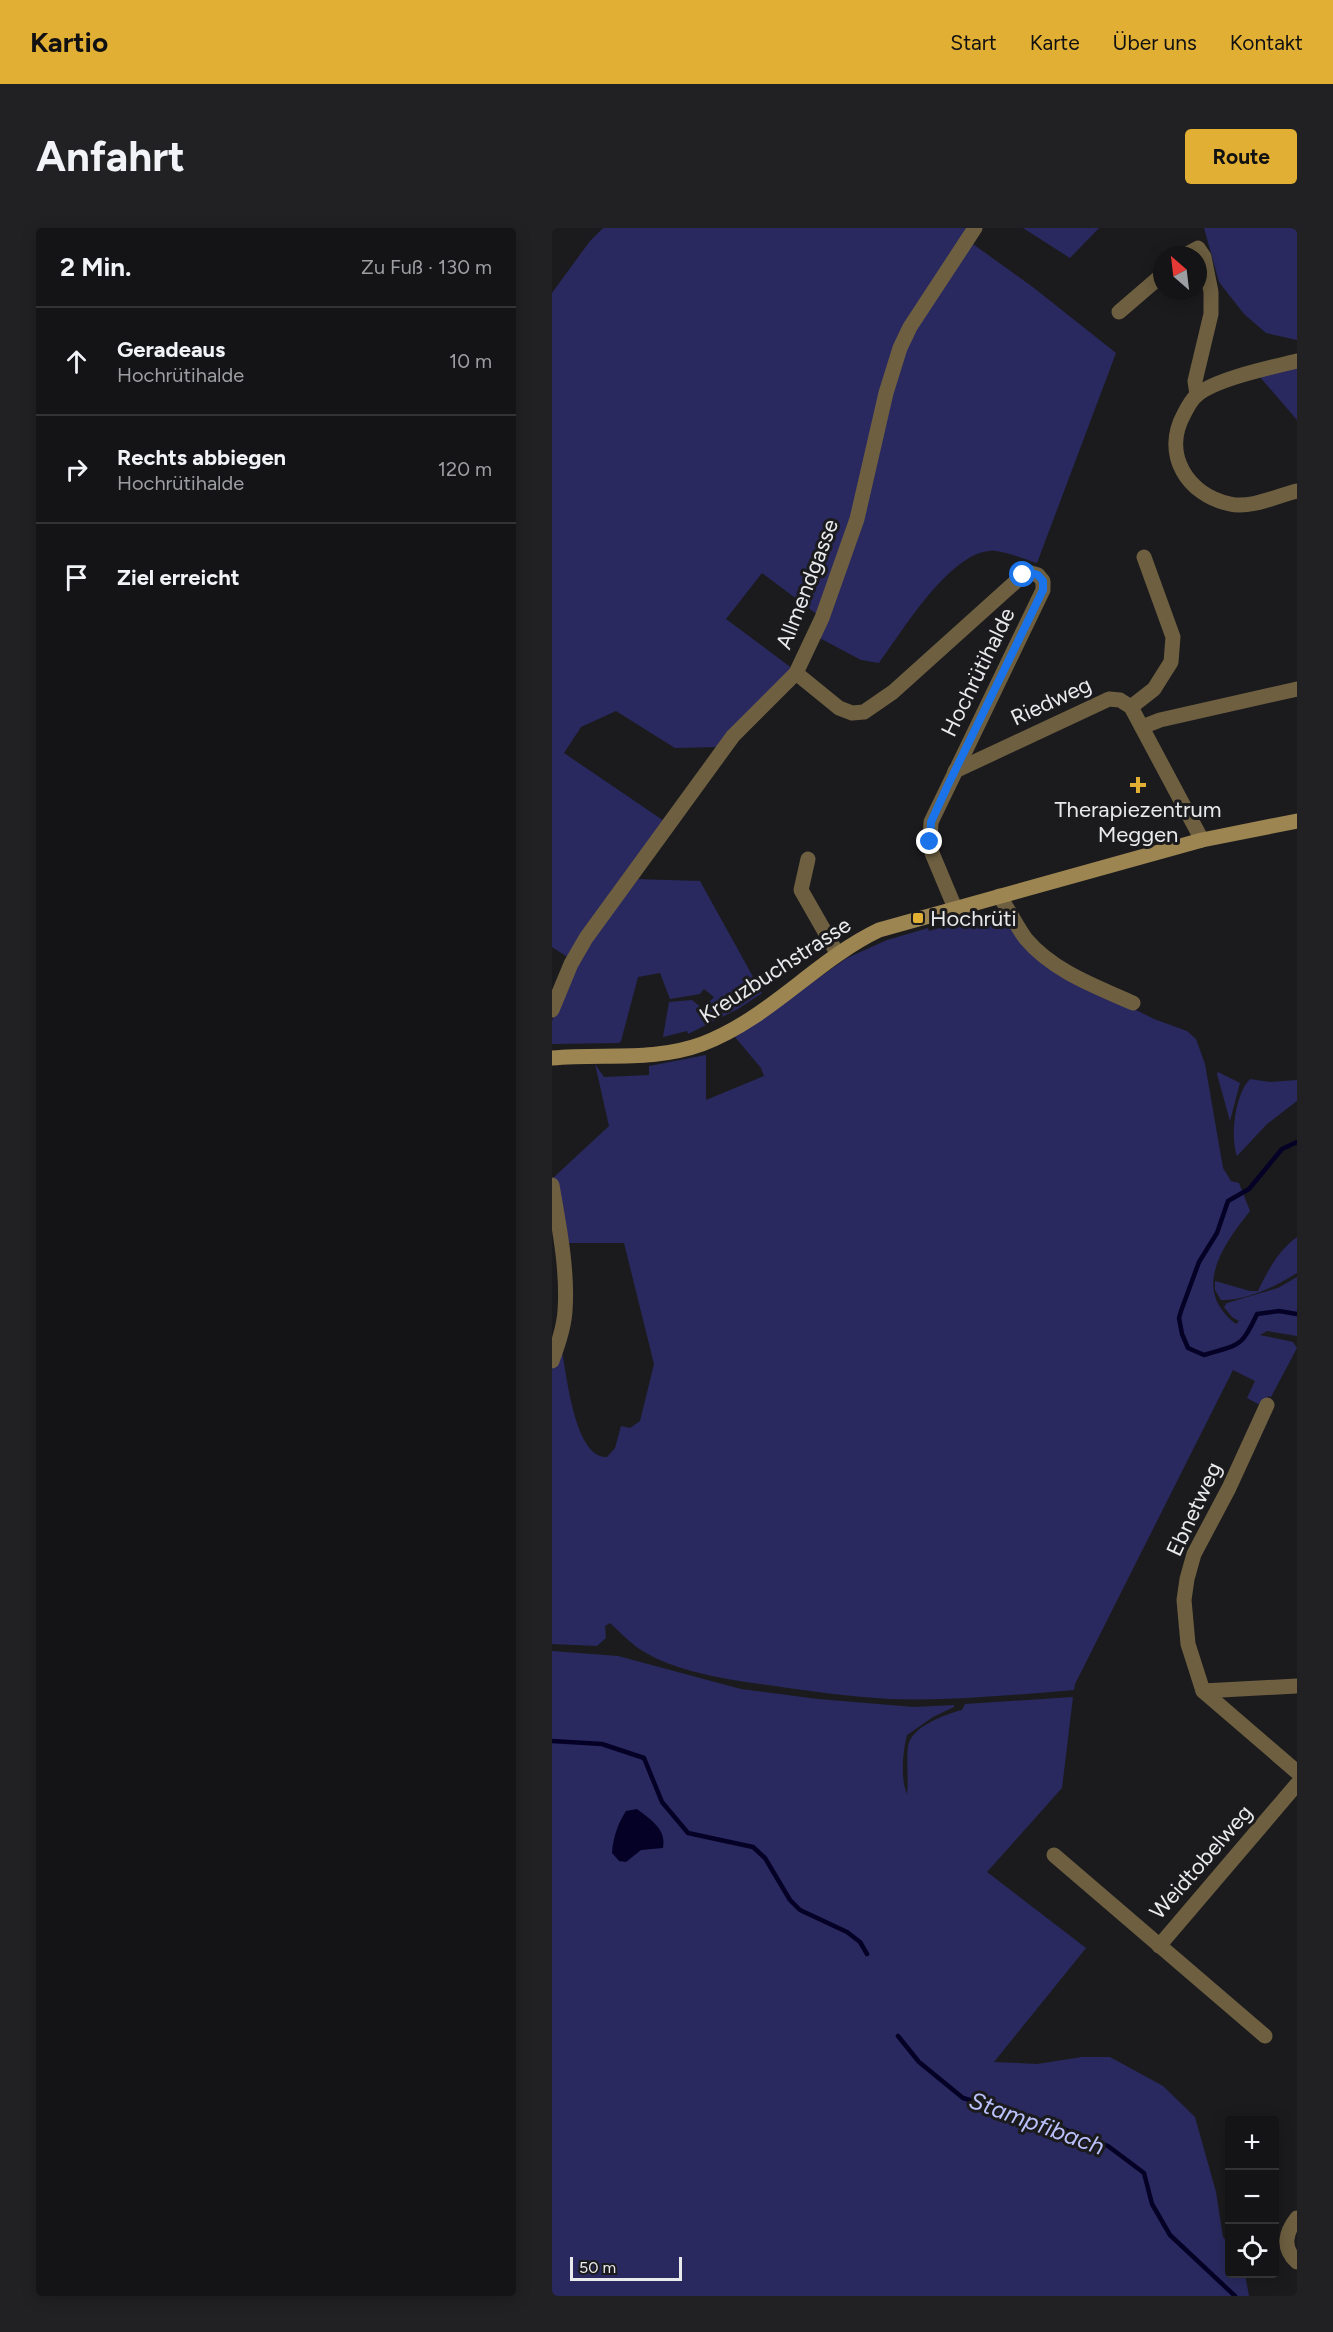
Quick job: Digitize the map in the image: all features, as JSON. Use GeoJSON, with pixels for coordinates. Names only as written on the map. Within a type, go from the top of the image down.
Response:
{"type":"FeatureCollection","features":[{"type":"Feature","properties":{"kind":"street","name":"Allmendgasse"},"geometry":{"type":"LineString","coordinates":[[552,1010],[572,964],[600,919],[733,736],[796,672],[822,618],[857,519],[886,393],[900,348],[910,327],[975,228]]}},
{"type":"Feature","properties":{"kind":"street"},"geometry":{"type":"LineString","coordinates":[[1197,395],[1195,381],[1211,314],[1211,292],[1207,272]]}},
{"type":"Feature","properties":{"kind":"street"},"geometry":{"type":"LineString","coordinates":[[1119,312],[1153,283]]}},
{"type":"Feature","properties":{"kind":"street"},"geometry":{"type":"LineString","coordinates":[[1297,361],[1224,382],[1197,395],[1179,423],[1175,442],[1180,470],[1189,481],[1212,498],[1232,505],[1249,504],[1297,491]]}},
{"type":"Feature","properties":{"kind":"street"},"geometry":{"type":"LineString","coordinates":[[1144,557],[1173,637],[1171,662],[1154,689],[1131,707],[1202,840]]}},
{"type":"Feature","properties":{"kind":"street","name":"Hochrütihalde"},"geometry":{"type":"LineString","coordinates":[[796,672],[838,708],[852,713],[864,712],[893,692],[1023,575],[1031,573],[1038,575],[1043,581],[1043,590],[931,822],[930,842],[934,860],[950,893],[954,908]]}},
{"type":"Feature","properties":{"kind":"street"},"geometry":{"type":"LineString","coordinates":[[1142,727],[1160,720],[1297,688]]}},
{"type":"Feature","properties":{"kind":"street","name":"Riedweg"},"geometry":{"type":"LineString","coordinates":[[955,771],[1109,699],[1120,700],[1131,707]]}},
{"type":"Feature","properties":{"kind":"street","name":"Kreuzbuchstrasse"},"geometry":{"type":"LineString","coordinates":[[552,1058],[650,1056],[703,1044],[752,1018],[837,953],[879,930],[1202,840],[1297,820]]}},
{"type":"Feature","properties":{"kind":"street"},"geometry":{"type":"LineString","coordinates":[[808,859],[801,890],[837,953]]}},
{"type":"Feature","properties":{"kind":"street"},"geometry":{"type":"LineString","coordinates":[[999,896],[1025,938],[1044,958],[1084,981],[1132,1003]]}},
{"type":"Feature","properties":{"kind":"street"},"geometry":{"type":"LineString","coordinates":[[552,1185],[562,1253],[565,1310],[560,1338],[552,1361]]}},
{"type":"Feature","properties":{"kind":"street","name":"Ebnetweg"},"geometry":{"type":"LineString","coordinates":[[1203,1692],[1188,1644],[1184,1600],[1186,1579],[1194,1554],[1267,1405]]}},
{"type":"Feature","properties":{"kind":"street"},"geometry":{"type":"LineString","coordinates":[[1203,1692],[1297,1686]]}},
{"type":"Feature","properties":{"kind":"street"},"geometry":{"type":"LineString","coordinates":[[1203,1692],[1297,1772]]}},
{"type":"Feature","properties":{"kind":"street","name":"Weidtobelweg"},"geometry":{"type":"LineString","coordinates":[[1054,1855],[1159,1946],[1297,1784]]}},
{"type":"Feature","properties":{"kind":"street"},"geometry":{"type":"LineString","coordinates":[[1159,1946],[1265,2036]]}},
{"type":"Feature","properties":{"kind":"street"},"geometry":{"type":"LineString","coordinates":[[1297,2218],[1289,2228],[1286,2239],[1288,2251],[1297,2262]]}},
{"type":"Feature","properties":{"kind":"shaded area"},"geometry":{"type":"Polygon","coordinates":[[[603,228],[972,228],[966,239],[1034,288],[1116,353],[1037,563],[996,551],[980,553],[963,562],[930,594],[879,663],[861,660],[814,635],[822,618],[762,573],[726,619],[793,669],[719,747],[675,748],[616,711],[581,727],[564,753],[667,823],[569,958],[552,947],[552,293],[590,241],[603,228]]]}},
{"type":"Feature","properties":{"kind":"shaded area"},"geometry":{"type":"Polygon","coordinates":[[[1023,228],[1099,228],[1070,258],[1023,228]]]}},
{"type":"Feature","properties":{"kind":"shaded area"},"geometry":{"type":"Polygon","coordinates":[[[1204,228],[1297,228],[1297,340],[1266,333],[1244,314],[1219,282],[1204,228]]]}},
{"type":"Feature","properties":{"kind":"shaded area"},"geometry":{"type":"Polygon","coordinates":[[[1297,365],[1297,420],[1260,377],[1297,365]]]}},
{"type":"Feature","properties":{"kind":"shaded area"},"geometry":{"type":"Polygon","coordinates":[[[635,879],[700,881],[762,993],[738,1009],[688,1034],[687,1031],[663,1037],[669,1002],[692,1000],[703,1009],[714,997],[704,989],[700,994],[670,999],[660,973],[638,977],[619,1043],[552,1044],[552,1021],[578,961],[635,879]]]}},
{"type":"Feature","properties":{"kind":"shaded area"},"geometry":{"type":"Polygon","coordinates":[[[993,913],[1014,926],[1066,975],[1154,1019],[1187,1031],[1196,1039],[1205,1064],[1223,1168],[1231,1181],[1239,1183],[1250,1211],[1221,1253],[1213,1283],[1215,1297],[1223,1311],[1236,1324],[1239,1321],[1232,1317],[1224,1307],[1227,1303],[1278,1288],[1297,1277],[1297,1336],[1267,1331],[1260,1335],[1293,1342],[1297,1348],[1271,1397],[1268,1396],[1265,1402],[1258,1404],[1247,1398],[1255,1381],[1233,1370],[1074,1690],[1005,1696],[891,1699],[753,1683],[703,1674],[655,1658],[629,1641],[610,1623],[605,1626],[606,1638],[597,1646],[552,1644],[552,1370],[559,1347],[580,1431],[587,1445],[596,1454],[607,1457],[615,1448],[621,1426],[630,1428],[640,1421],[654,1364],[624,1243],[566,1243],[554,1177],[609,1126],[595,1064],[604,1077],[649,1075],[649,1066],[706,1055],[706,1100],[764,1076],[761,1068],[735,1037],[847,958],[887,940],[993,913]]]}},
{"type":"Feature","properties":{"kind":"shaded area"},"geometry":{"type":"Polygon","coordinates":[[[1218,1072],[1240,1083],[1230,1121],[1217,1074],[1218,1072]]]}},
{"type":"Feature","properties":{"kind":"shaded area"},"geometry":{"type":"Polygon","coordinates":[[[1250,1079],[1270,1082],[1297,1080],[1297,1101],[1267,1124],[1237,1156],[1234,1138],[1235,1116],[1241,1095],[1250,1079]]]}},
{"type":"Feature","properties":{"kind":"shaded area"},"geometry":{"type":"Polygon","coordinates":[[[1297,1237],[1297,1273],[1270,1288],[1240,1298],[1221,1300],[1215,1290],[1215,1281],[1250,1291],[1258,1291],[1274,1261],[1297,1237]]]}},
{"type":"Feature","properties":{"kind":"shaded area"},"geometry":{"type":"Polygon","coordinates":[[[552,1651],[618,1656],[741,1689],[818,1699],[914,1707],[954,1705],[907,1735],[903,1773],[907,1794],[907,1758],[910,1739],[930,1722],[962,1710],[965,1704],[1073,1697],[1062,1788],[987,1872],[1086,1948],[994,2062],[1037,2064],[1082,2057],[1110,2057],[1163,2086],[1195,2117],[1216,2192],[1225,2239],[1225,2278],[1246,2278],[1249,2296],[552,2296],[552,1651]]]}},
{"type":"Feature","properties":{"kind":"shaded area"},"geometry":{"type":"Polygon","coordinates":[[[637,1809],[660,1830],[664,1841],[663,1848],[641,1850],[626,1862],[619,1861],[612,1853],[616,1831],[626,1811],[637,1809]]]}},
{"type":"Feature","properties":{"kind":"waterway"},"geometry":{"type":"LineString","coordinates":[[1297,1142],[1282,1149],[1249,1189],[1228,1201],[1217,1233],[1199,1262],[1179,1318],[1188,1348],[1204,1355],[1238,1344],[1247,1334],[1257,1314],[1279,1311],[1297,1314]]}},
{"type":"Feature","properties":{"kind":"waterway"},"geometry":{"type":"LineString","coordinates":[[552,1741],[602,1744],[644,1758],[662,1802],[688,1833],[753,1847],[765,1858],[790,1900],[800,1910],[847,1932],[860,1942],[867,1954]]}},
{"type":"Feature","properties":{"kind":"waterway","name":"Stampfibach"},"geometry":{"type":"LineString","coordinates":[[898,2036],[919,2062],[963,2098],[1048,2123],[1108,2146],[1144,2173],[1152,2204],[1170,2235],[1235,2296]]}},
{"type":"Feature","properties":{"kind":"place","name":"Therapiezentrum Meggen"},"geometry":{"type":"Point","coordinates":[1138,785]}},
{"type":"Feature","properties":{"kind":"place","name":"Hochrüti"},"geometry":{"type":"Point","coordinates":[918,918]}},
{"type":"Feature","properties":{"kind":"route"},"geometry":{"type":"LineString","coordinates":[[930,842],[931,822],[1043,590],[1043,581],[1038,575],[1031,573],[1023,575]]}}]}
